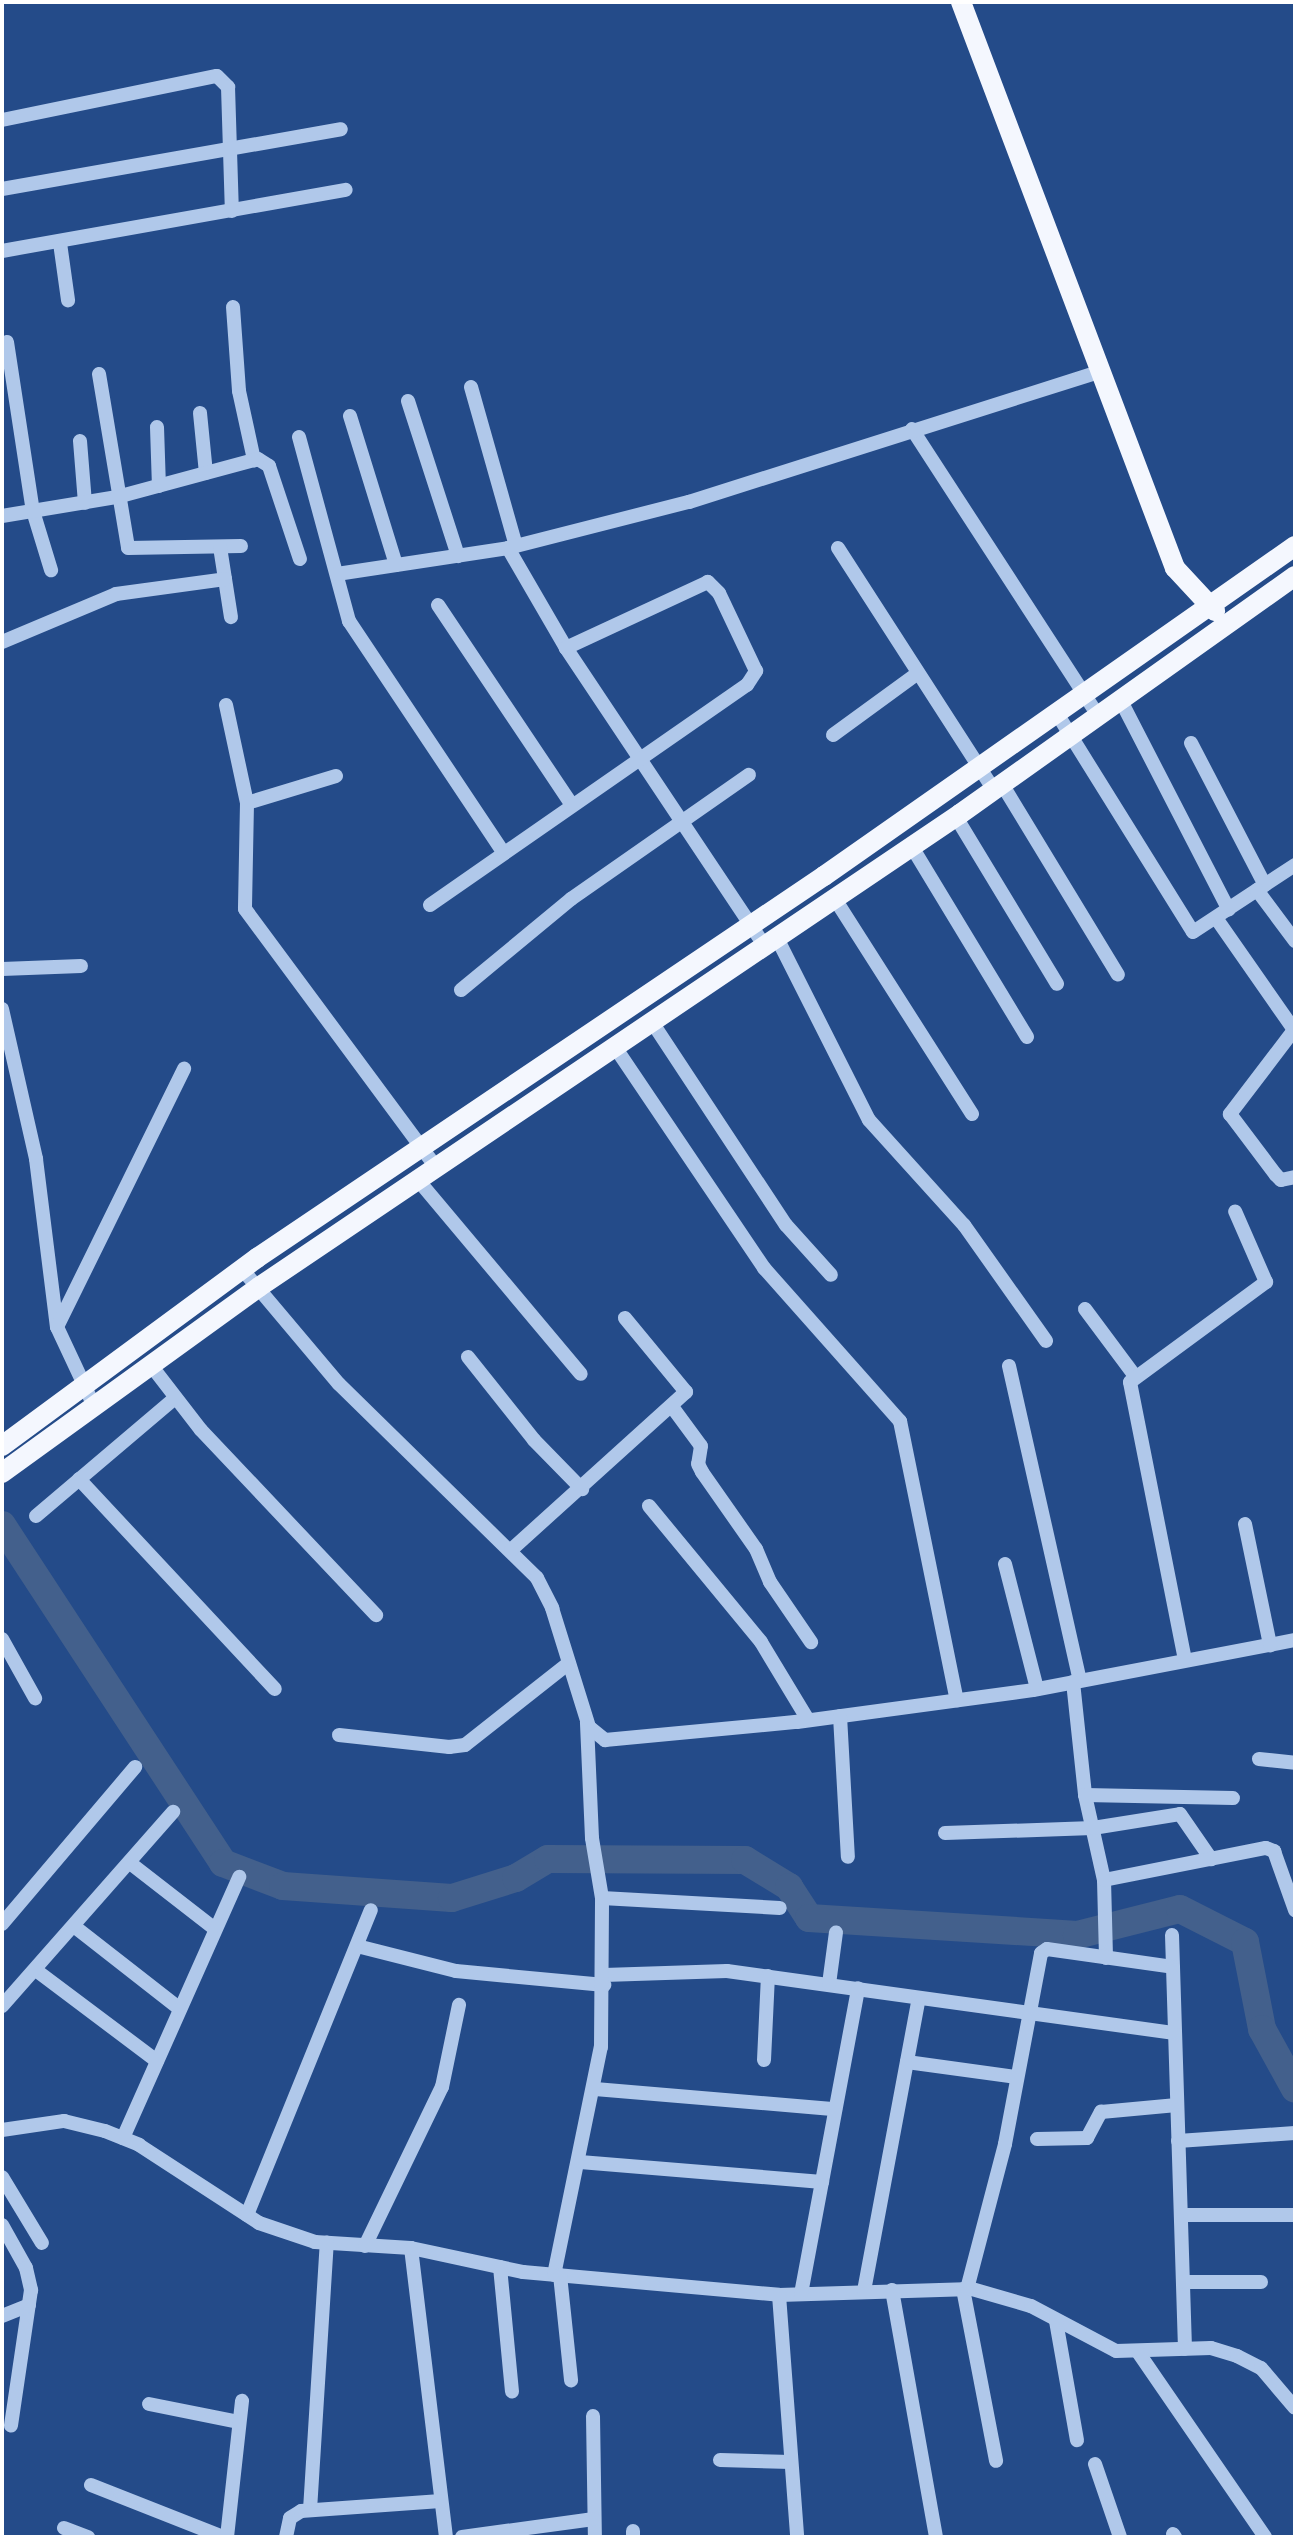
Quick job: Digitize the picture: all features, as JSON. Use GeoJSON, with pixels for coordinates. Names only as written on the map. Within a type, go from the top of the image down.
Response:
{"type":"FeatureCollection","features":[{"type":"Feature","properties":{"kind":"main road"},"geometry":{"type":"LineString","coordinates":[[961,2],[1098,372],[1175,568],[1226,623]]}},
{"type":"Feature","properties":{"kind":"main road"},"geometry":{"type":"LineString","coordinates":[[2,1446],[83,1383],[242,1269],[752,925],[1295,546]]}},
{"type":"Feature","properties":{"kind":"main road"},"geometry":{"type":"LineString","coordinates":[[2,1473],[93,1404],[259,1287],[956,817],[1295,576]]}},
{"type":"Feature","properties":{"kind":"main road"},"geometry":{"type":"LineString","coordinates":[[355,1193],[368,1214]]}},
{"type":"Feature","properties":{"kind":"street"},"geometry":{"type":"LineString","coordinates":[[2,120],[217,76],[228,87],[232,211]]}},
{"type":"Feature","properties":{"kind":"street"},"geometry":{"type":"LineString","coordinates":[[2,189],[341,129]]}},
{"type":"Feature","properties":{"kind":"street"},"geometry":{"type":"LineString","coordinates":[[2,251],[346,190]]}},
{"type":"Feature","properties":{"kind":"street"},"geometry":{"type":"LineString","coordinates":[[60,243],[68,300]]}},
{"type":"Feature","properties":{"kind":"street"},"geometry":{"type":"LineString","coordinates":[[233,307],[239,391],[254,460]]}},
{"type":"Feature","properties":{"kind":"street"},"geometry":{"type":"LineString","coordinates":[[7,342],[33,511],[51,570]]}},
{"type":"Feature","properties":{"kind":"street"},"geometry":{"type":"LineString","coordinates":[[337,574],[512,547],[699,499],[1098,372]]}},
{"type":"Feature","properties":{"kind":"street"},"geometry":{"type":"LineString","coordinates":[[99,374],[117,497],[132,551],[241,546]]}},
{"type":"Feature","properties":{"kind":"street"},"geometry":{"type":"LineString","coordinates":[[471,387],[512,547],[566,648],[752,925],[771,942],[869,1120],[964,1225],[1046,1341]]}},
{"type":"Feature","properties":{"kind":"street"},"geometry":{"type":"LineString","coordinates":[[408,401],[458,556]]}},
{"type":"Feature","properties":{"kind":"street"},"geometry":{"type":"LineString","coordinates":[[200,413],[206,473]]}},
{"type":"Feature","properties":{"kind":"street"},"geometry":{"type":"LineString","coordinates":[[350,416],[396,565]]}},
{"type":"Feature","properties":{"kind":"street"},"geometry":{"type":"LineString","coordinates":[[157,427],[159,486]]}},
{"type":"Feature","properties":{"kind":"street"},"geometry":{"type":"LineString","coordinates":[[912,429],[1098,715]]}},
{"type":"Feature","properties":{"kind":"street"},"geometry":{"type":"LineString","coordinates":[[299,437],[354,630],[504,853]]}},
{"type":"Feature","properties":{"kind":"street"},"geometry":{"type":"LineString","coordinates":[[80,441],[85,503]]}},
{"type":"Feature","properties":{"kind":"street"},"geometry":{"type":"LineString","coordinates":[[2,516],[117,497],[254,460],[269,466],[300,559]]}},
{"type":"Feature","properties":{"kind":"street"},"geometry":{"type":"LineString","coordinates":[[220,547],[231,617]]}},
{"type":"Feature","properties":{"kind":"street"},"geometry":{"type":"LineString","coordinates":[[838,548],[978,767],[998,787],[1118,975]]}},
{"type":"Feature","properties":{"kind":"street"},"geometry":{"type":"LineString","coordinates":[[2,642],[116,594],[225,579]]}},
{"type":"Feature","properties":{"kind":"street"},"geometry":{"type":"LineString","coordinates":[[430,905],[753,679],[753,663],[719,593],[702,583],[566,648]]}},
{"type":"Feature","properties":{"kind":"street"},"geometry":{"type":"LineString","coordinates":[[438,605],[572,805]]}},
{"type":"Feature","properties":{"kind":"street"},"geometry":{"type":"LineString","coordinates":[[833,735],[918,673]]}},
{"type":"Feature","properties":{"kind":"street"},"geometry":{"type":"LineString","coordinates":[[1120,699],[1222,914],[1294,1030],[1230,1114],[1281,1180],[1295,1177]]}},
{"type":"Feature","properties":{"kind":"street"},"geometry":{"type":"LineString","coordinates":[[226,705],[247,803],[245,909],[436,1167]]}},
{"type":"Feature","properties":{"kind":"street"},"geometry":{"type":"LineString","coordinates":[[1056,712],[1188,928],[1200,930],[1295,865]]}},
{"type":"Feature","properties":{"kind":"street"},"geometry":{"type":"LineString","coordinates":[[1191,743],[1261,888],[1295,941]]}},
{"type":"Feature","properties":{"kind":"street"},"geometry":{"type":"LineString","coordinates":[[461,990],[571,899],[749,775]]}},
{"type":"Feature","properties":{"kind":"street"},"geometry":{"type":"LineString","coordinates":[[247,803],[336,776]]}},
{"type":"Feature","properties":{"kind":"street"},"geometry":{"type":"LineString","coordinates":[[956,817],[1057,984]]}},
{"type":"Feature","properties":{"kind":"street"},"geometry":{"type":"LineString","coordinates":[[912,847],[1027,1037]]}},
{"type":"Feature","properties":{"kind":"street"},"geometry":{"type":"LineString","coordinates":[[835,899],[972,1114]]}},
{"type":"Feature","properties":{"kind":"street"},"geometry":{"type":"LineString","coordinates":[[2,969],[81,966]]}},
{"type":"Feature","properties":{"kind":"street"},"geometry":{"type":"LineString","coordinates":[[2,1009],[7,1052],[36,1159],[57,1327],[93,1404]]}},
{"type":"Feature","properties":{"kind":"street"},"geometry":{"type":"LineString","coordinates":[[652,1022],[786,1225],[831,1275]]}},
{"type":"Feature","properties":{"kind":"street"},"geometry":{"type":"LineString","coordinates":[[615,1047],[764,1268],[900,1421],[957,1700]]}},
{"type":"Feature","properties":{"kind":"street"},"geometry":{"type":"LineString","coordinates":[[57,1327],[184,1069]]}},
{"type":"Feature","properties":{"kind":"street"},"geometry":{"type":"LineString","coordinates":[[418,1180],[581,1374]]}},
{"type":"Feature","properties":{"kind":"street"},"geometry":{"type":"LineString","coordinates":[[1185,1660],[1130,1390],[1135,1376],[1266,1282],[1235,1211]]}},
{"type":"Feature","properties":{"kind":"street"},"geometry":{"type":"LineString","coordinates":[[242,1269],[339,1384],[537,1578],[587,1722],[594,1863],[602,1898],[604,1980],[595,2089],[557,2275],[571,2380]]}},
{"type":"Feature","properties":{"kind":"street"},"geometry":{"type":"LineString","coordinates":[[1085,1309],[1135,1376]]}},
{"type":"Feature","properties":{"kind":"street"},"geometry":{"type":"LineString","coordinates":[[511,1550],[673,1408],[686,1392],[625,1318]]}},
{"type":"Feature","properties":{"kind":"street"},"geometry":{"type":"LineString","coordinates":[[468,1357],[534,1440],[582,1489]]}},
{"type":"Feature","properties":{"kind":"street"},"geometry":{"type":"LineString","coordinates":[[150,1364],[175,1398],[376,1615]]}},
{"type":"Feature","properties":{"kind":"street"},"geometry":{"type":"LineString","coordinates":[[1009,1366],[1076,1681],[1085,1795],[1104,1880],[1106,1958]]}},
{"type":"Feature","properties":{"kind":"street"},"geometry":{"type":"LineString","coordinates":[[36,1516],[175,1398]]}},
{"type":"Feature","properties":{"kind":"street"},"geometry":{"type":"LineString","coordinates":[[673,1408],[701,1446],[698,1464],[702,1472],[756,1549],[770,1582],[811,1642]]}},
{"type":"Feature","properties":{"kind":"street"},"geometry":{"type":"LineString","coordinates":[[79,1479],[275,1689]]}},
{"type":"Feature","properties":{"kind":"street"},"geometry":{"type":"LineString","coordinates":[[649,1506],[761,1642],[808,1720]]}},
{"type":"Feature","properties":{"kind":"street"},"geometry":{"type":"LineString","coordinates":[[1245,1524],[1270,1645]]}},
{"type":"Feature","properties":{"kind":"street"},"geometry":{"type":"LineString","coordinates":[[1005,1564],[1037,1689]]}},
{"type":"Feature","properties":{"kind":"street"},"geometry":{"type":"LineString","coordinates":[[2,1639],[35,1698]]}},
{"type":"Feature","properties":{"kind":"street"},"geometry":{"type":"LineString","coordinates":[[587,1722],[597,1736],[616,1741],[808,1720],[1037,1689],[1295,1640]]}},
{"type":"Feature","properties":{"kind":"street"},"geometry":{"type":"LineString","coordinates":[[339,1735],[449,1747],[465,1745],[569,1663]]}},
{"type":"Feature","properties":{"kind":"street"},"geometry":{"type":"LineString","coordinates":[[840,1716],[848,1857]]}},
{"type":"Feature","properties":{"kind":"street"},"geometry":{"type":"LineString","coordinates":[[1259,1759],[1295,1763]]}},
{"type":"Feature","properties":{"kind":"street"},"geometry":{"type":"LineString","coordinates":[[2,1924],[135,1767]]}},
{"type":"Feature","properties":{"kind":"street"},"geometry":{"type":"LineString","coordinates":[[1085,1795],[1233,1798]]}},
{"type":"Feature","properties":{"kind":"street"},"geometry":{"type":"LineString","coordinates":[[2,2006],[37,1971],[173,1812]]}},
{"type":"Feature","properties":{"kind":"street"},"geometry":{"type":"LineString","coordinates":[[945,1833],[1093,1828],[1180,1814],[1211,1859]]}},
{"type":"Feature","properties":{"kind":"street"},"geometry":{"type":"LineString","coordinates":[[1104,1880],[1270,1849],[1295,1910]]}},
{"type":"Feature","properties":{"kind":"street"},"geometry":{"type":"LineString","coordinates":[[130,1863],[215,1929]]}},
{"type":"Feature","properties":{"kind":"street"},"geometry":{"type":"LineString","coordinates":[[123,2138],[239,1877]]}},
{"type":"Feature","properties":{"kind":"street"},"geometry":{"type":"LineString","coordinates":[[602,1898],[780,1908]]}},
{"type":"Feature","properties":{"kind":"street"},"geometry":{"type":"LineString","coordinates":[[247,2215],[371,1910]]}},
{"type":"Feature","properties":{"kind":"street"},"geometry":{"type":"LineString","coordinates":[[75,1927],[180,2009]]}},
{"type":"Feature","properties":{"kind":"street"},"geometry":{"type":"LineString","coordinates":[[829,1984],[836,1932]]}},
{"type":"Feature","properties":{"kind":"street"},"geometry":{"type":"LineString","coordinates":[[1172,1935],[1185,2349]]}},
{"type":"Feature","properties":{"kind":"street"},"geometry":{"type":"LineString","coordinates":[[357,1946],[456,1971],[604,1980],[716,1971],[858,1988],[1029,2016],[1175,2033]]}},
{"type":"Feature","properties":{"kind":"street"},"geometry":{"type":"LineString","coordinates":[[996,2461],[965,2289],[1017,2077],[1043,1950],[1173,1967]]}},
{"type":"Feature","properties":{"kind":"street"},"geometry":{"type":"LineString","coordinates":[[37,1971],[157,2061]]}},
{"type":"Feature","properties":{"kind":"street"},"geometry":{"type":"LineString","coordinates":[[764,2060],[768,1976]]}},
{"type":"Feature","properties":{"kind":"street"},"geometry":{"type":"LineString","coordinates":[[801,2294],[858,1988]]}},
{"type":"Feature","properties":{"kind":"street"},"geometry":{"type":"LineString","coordinates":[[864,2291],[919,1998]]}},
{"type":"Feature","properties":{"kind":"street"},"geometry":{"type":"LineString","coordinates":[[365,2246],[442,2087],[459,2005]]}},
{"type":"Feature","properties":{"kind":"street"},"geometry":{"type":"LineString","coordinates":[[907,2062],[1017,2077]]}},
{"type":"Feature","properties":{"kind":"street"},"geometry":{"type":"LineString","coordinates":[[595,2089],[835,2109]]}},
{"type":"Feature","properties":{"kind":"street"},"geometry":{"type":"LineString","coordinates":[[1037,2139],[1087,2138],[1101,2112],[1177,2105]]}},
{"type":"Feature","properties":{"kind":"street"},"geometry":{"type":"LineString","coordinates":[[2,2130],[64,2121],[123,2138],[259,2223],[327,2243],[411,2248],[500,2267],[557,2275],[779,2295],[965,2289],[1007,2296],[1100,2346],[1138,2352],[1211,2348],[1261,2368],[1295,2408]]}},
{"type":"Feature","properties":{"kind":"street"},"geometry":{"type":"LineString","coordinates":[[1178,2141],[1295,2133]]}},
{"type":"Feature","properties":{"kind":"street"},"geometry":{"type":"LineString","coordinates":[[580,2162],[822,2182]]}},
{"type":"Feature","properties":{"kind":"street"},"geometry":{"type":"LineString","coordinates":[[2,2177],[42,2243]]}},
{"type":"Feature","properties":{"kind":"street"},"geometry":{"type":"LineString","coordinates":[[1181,2215],[1295,2215]]}},
{"type":"Feature","properties":{"kind":"street"},"geometry":{"type":"LineString","coordinates":[[2,2225],[30,2279],[11,2426]]}},
{"type":"Feature","properties":{"kind":"street"},"geometry":{"type":"LineString","coordinates":[[310,2510],[327,2243]]}},
{"type":"Feature","properties":{"kind":"street"},"geometry":{"type":"LineString","coordinates":[[411,2248],[446,2537]]}},
{"type":"Feature","properties":{"kind":"street"},"geometry":{"type":"LineString","coordinates":[[500,2267],[512,2391]]}},
{"type":"Feature","properties":{"kind":"street"},"geometry":{"type":"LineString","coordinates":[[1183,2282],[1261,2282]]}},
{"type":"Feature","properties":{"kind":"street"},"geometry":{"type":"LineString","coordinates":[[892,2290],[932,2536]]}},
{"type":"Feature","properties":{"kind":"street"},"geometry":{"type":"LineString","coordinates":[[779,2295],[797,2537]]}},
{"type":"Feature","properties":{"kind":"street"},"geometry":{"type":"LineString","coordinates":[[2,2316],[29,2305]]}},
{"type":"Feature","properties":{"kind":"street"},"geometry":{"type":"LineString","coordinates":[[1056,2321],[1077,2440]]}},
{"type":"Feature","properties":{"kind":"street"},"geometry":{"type":"LineString","coordinates":[[1138,2352],[1265,2537]]}},
{"type":"Feature","properties":{"kind":"street"},"geometry":{"type":"LineString","coordinates":[[91,2485],[225,2537],[242,2401]]}},
{"type":"Feature","properties":{"kind":"street"},"geometry":{"type":"LineString","coordinates":[[149,2404],[238,2422]]}},
{"type":"Feature","properties":{"kind":"street"},"geometry":{"type":"LineString","coordinates":[[593,2416],[595,2537]]}},
{"type":"Feature","properties":{"kind":"street"},"geometry":{"type":"LineString","coordinates":[[720,2460],[791,2462]]}},
{"type":"Feature","properties":{"kind":"street"},"geometry":{"type":"LineString","coordinates":[[1095,2464],[1120,2537]]}},
{"type":"Feature","properties":{"kind":"street"},"geometry":{"type":"LineString","coordinates":[[286,2537],[294,2514],[310,2510],[441,2501]]}},
{"type":"Feature","properties":{"kind":"street"},"geometry":{"type":"LineString","coordinates":[[462,2537],[594,2519]]}},
{"type":"Feature","properties":{"kind":"street"},"geometry":{"type":"LineString","coordinates":[[64,2528],[88,2537]]}},
{"type":"Feature","properties":{"kind":"waterway"},"geometry":{"type":"LineString","coordinates":[[2,1525],[223,1863],[283,1886],[452,1898],[516,1878],[548,1859],[745,1860],[789,1887],[809,1918],[1077,1935],[1180,1909],[1245,1942],[1262,2029],[1295,2089]]}}]}
